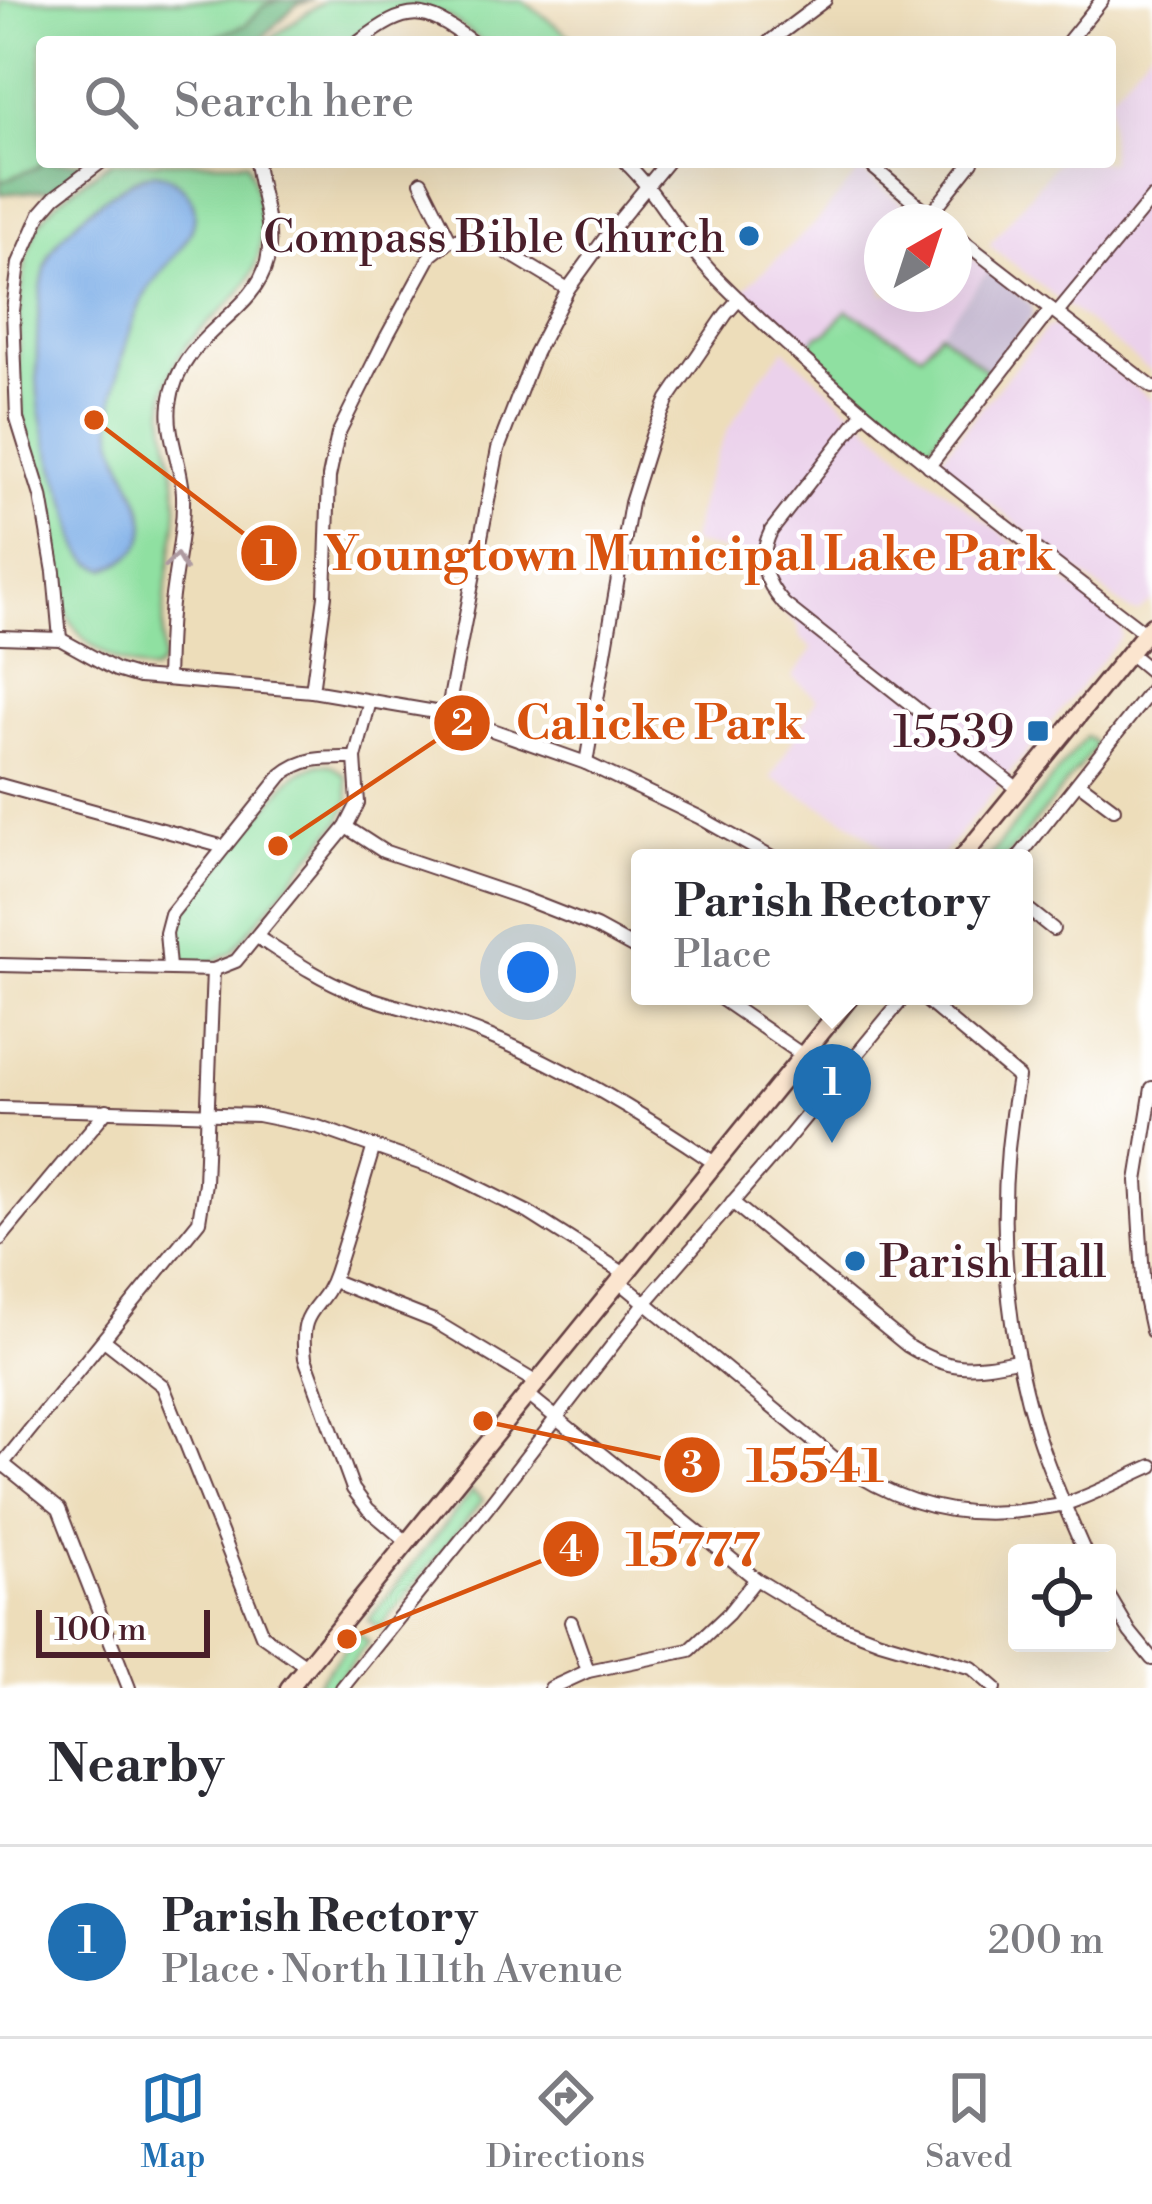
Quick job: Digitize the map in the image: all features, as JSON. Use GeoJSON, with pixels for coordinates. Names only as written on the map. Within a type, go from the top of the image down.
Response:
{"type":"FeatureCollection","features":[{"type":"Feature","properties":{"kind":"street"},"geometry":{"type":"LineString","coordinates":[[777,36],[825,0]]}},
{"type":"Feature","properties":{"kind":"street"},"geometry":{"type":"LineString","coordinates":[[1073,36],[1102,0]]}},
{"type":"Feature","properties":{"kind":"street"},"geometry":{"type":"LineString","coordinates":[[368,36],[410,14],[442,20],[464,36]]}},
{"type":"Feature","properties":{"kind":"street"},"geometry":{"type":"LineString","coordinates":[[60,640],[41,496],[17,419],[14,311],[19,262],[40,213],[93,168]]}},
{"type":"Feature","properties":{"kind":"street"},"geometry":{"type":"LineString","coordinates":[[167,679],[171,599],[183,516],[170,404],[181,367],[262,276],[270,239],[257,168]]}},
{"type":"Feature","properties":{"kind":"street"},"geometry":{"type":"LineString","coordinates":[[631,168],[694,253],[864,412],[1149,629],[969,849]]}},
{"type":"Feature","properties":{"kind":"street"},"geometry":{"type":"LineString","coordinates":[[446,715],[498,449],[535,353],[568,289],[662,168]]}},
{"type":"Feature","properties":{"kind":"street"},"geometry":{"type":"LineString","coordinates":[[874,168],[917,204]]}},
{"type":"Feature","properties":{"kind":"street"},"geometry":{"type":"LineString","coordinates":[[944,204],[968,168]]}},
{"type":"Feature","properties":{"kind":"street"},"geometry":{"type":"LineString","coordinates":[[421,182],[450,240]]}},
{"type":"Feature","properties":{"kind":"street"},"geometry":{"type":"LineString","coordinates":[[929,466],[1152,198]]}},
{"type":"Feature","properties":{"kind":"street"},"geometry":{"type":"LineString","coordinates":[[312,691],[325,596],[329,477],[338,434],[431,255],[450,240],[478,239],[568,289]]}},
{"type":"Feature","properties":{"kind":"street"},"geometry":{"type":"LineString","coordinates":[[972,248],[1152,387]]}},
{"type":"Feature","properties":{"kind":"street"},"geometry":{"type":"LineString","coordinates":[[586,763],[631,503],[652,436],[678,384],[739,299]]}},
{"type":"Feature","properties":{"kind":"street"},"geometry":{"type":"LineString","coordinates":[[864,412],[771,531],[764,546],[763,570],[770,589],[1018,789]]}},
{"type":"Feature","properties":{"kind":"street"},"geometry":{"type":"LineString","coordinates":[[0,637],[60,640],[116,670],[139,676],[312,691],[446,715],[586,763],[756,849]]}},
{"type":"Feature","properties":{"kind":"street"},"geometry":{"type":"LineString","coordinates":[[1129,653],[1152,672]]}},
{"type":"Feature","properties":{"kind":"street"},"geometry":{"type":"LineString","coordinates":[[1025,849],[1152,689]]}},
{"type":"Feature","properties":{"kind":"street"},"geometry":{"type":"LineString","coordinates":[[0,965],[213,970],[236,961],[346,827],[358,803],[355,758],[370,701]]}},
{"type":"Feature","properties":{"kind":"street"},"geometry":{"type":"LineString","coordinates":[[169,967],[166,934],[171,914],[282,776],[294,765],[316,758],[355,758]]}},
{"type":"Feature","properties":{"kind":"street"},"geometry":{"type":"LineString","coordinates":[[1079,783],[1114,809]]}},
{"type":"Feature","properties":{"kind":"street"},"geometry":{"type":"LineString","coordinates":[[0,786],[224,847]]}},
{"type":"Feature","properties":{"kind":"street"},"geometry":{"type":"LineString","coordinates":[[346,827],[383,851],[522,898],[631,946]]}},
{"type":"Feature","properties":{"kind":"street"},"geometry":{"type":"LineString","coordinates":[[1033,913],[1053,929]]}},
{"type":"Feature","properties":{"kind":"street"},"geometry":{"type":"LineString","coordinates":[[257,938],[355,993],[487,1034],[644,1114],[716,1164]]}},
{"type":"Feature","properties":{"kind":"street"},"geometry":{"type":"LineString","coordinates":[[128,1688],[59,1508],[1,1466],[199,1221],[205,1191],[213,970]]}},
{"type":"Feature","properties":{"kind":"street"},"geometry":{"type":"LineString","coordinates":[[730,1005],[804,1056]]}},
{"type":"Feature","properties":{"kind":"street"},"geometry":{"type":"LineString","coordinates":[[289,1688],[844,1005]]}},
{"type":"Feature","properties":{"kind":"street"},"geometry":{"type":"LineString","coordinates":[[342,1688],[645,1303],[897,1005]]}},
{"type":"Feature","properties":{"kind":"street"},"geometry":{"type":"LineString","coordinates":[[932,1005],[1018,1077],[1004,1176],[1006,1270],[1017,1360],[1038,1435],[1081,1544]]}},
{"type":"Feature","properties":{"kind":"street"},"geometry":{"type":"LineString","coordinates":[[1152,1088],[1137,1181],[1144,1294],[1152,1331]]}},
{"type":"Feature","properties":{"kind":"street"},"geometry":{"type":"LineString","coordinates":[[0,1108],[258,1115],[318,1127],[451,1174],[529,1213],[622,1278],[645,1303],[868,1483],[900,1498],[935,1508],[999,1514],[1064,1504],[1152,1466]]}},
{"type":"Feature","properties":{"kind":"street"},"geometry":{"type":"LineString","coordinates":[[0,1239],[107,1110]]}},
{"type":"Feature","properties":{"kind":"street"},"geometry":{"type":"LineString","coordinates":[[374,1146],[333,1281],[309,1311],[302,1336],[305,1358],[353,1489],[407,1543]]}},
{"type":"Feature","properties":{"kind":"street"},"geometry":{"type":"LineString","coordinates":[[733,1202],[929,1359],[974,1369],[1017,1360]]}},
{"type":"Feature","properties":{"kind":"street"},"geometry":{"type":"LineString","coordinates":[[333,1281],[434,1321],[532,1388],[556,1418],[790,1602],[880,1641],[972,1668],[995,1688]]}},
{"type":"Feature","properties":{"kind":"street"},"geometry":{"type":"LineString","coordinates":[[104,1340],[163,1386],[262,1634],[306,1666]]}},
{"type":"Feature","properties":{"kind":"street"},"geometry":{"type":"LineString","coordinates":[[550,1688],[588,1671],[690,1650],[756,1579]]}},
{"type":"Feature","properties":{"kind":"street"},"geometry":{"type":"LineString","coordinates":[[1116,1608],[1152,1659]]}},
{"type":"Feature","properties":{"kind":"street"},"geometry":{"type":"LineString","coordinates":[[571,1622],[588,1671]]}},
{"type":"Feature","properties":{"kind":"shaded area"},"geometry":{"type":"Polygon","coordinates":[[[1152,46],[1152,372],[989,245],[1052,168],[1116,168],[1116,90],[1152,46]]]}},
{"type":"Feature","properties":{"kind":"shaded area"},"geometry":{"type":"Polygon","coordinates":[[[860,171],[903,204],[864,204],[864,312],[956,312],[923,354],[828,332],[806,348],[742,291],[813,225],[860,171]]]}},
{"type":"Feature","properties":{"kind":"shaded area"},"geometry":{"type":"Polygon","coordinates":[[[972,258],[989,271],[972,292],[972,258]]]}},
{"type":"Feature","properties":{"kind":"shaded area"},"geometry":{"type":"Polygon","coordinates":[[[989,271],[1033,310],[1032,318],[988,372],[940,332],[956,312],[972,312],[972,292],[989,271]]]}},
{"type":"Feature","properties":{"kind":"shaded area"},"geometry":{"type":"Polygon","coordinates":[[[1052,326],[1152,400],[1152,600],[1138,612],[1130,611],[941,462],[1052,326]]]}},
{"type":"Feature","properties":{"kind":"shaded area"},"geometry":{"type":"Polygon","coordinates":[[[784,349],[917,469],[1122,629],[1121,637],[947,849],[885,849],[853,824],[771,778],[817,698],[792,677],[813,649],[800,638],[798,625],[770,597],[753,557],[691,543],[704,486],[727,431],[784,349]]]}},
{"type":"Feature","properties":{"kind":"green space"},"geometry":{"type":"Polygon","coordinates":[[[0,0],[280,0],[264,6],[246,25],[218,36],[36,36],[36,168],[0,182],[0,0]]]}},
{"type":"Feature","properties":{"kind":"green space"},"geometry":{"type":"Polygon","coordinates":[[[280,0],[313,0],[296,5],[264,36],[218,36],[246,25],[264,6],[280,0]]]}},
{"type":"Feature","properties":{"kind":"green space"},"geometry":{"type":"Polygon","coordinates":[[[325,0],[522,0],[570,36],[475,36],[448,16],[426,8],[400,10],[357,36],[274,36],[325,0]]]}},
{"type":"Feature","properties":{"kind":"green space"},"geometry":{"type":"Polygon","coordinates":[[[36,168],[82,168],[51,190],[0,194],[0,182],[36,168]]]}},
{"type":"Feature","properties":{"kind":"green space"},"geometry":{"type":"Polygon","coordinates":[[[103,168],[249,168],[261,225],[252,274],[179,356],[165,394],[177,516],[165,598],[162,663],[153,672],[100,651],[67,615],[51,510],[23,419],[20,304],[29,250],[42,219],[103,168]]]}},
{"type":"Feature","properties":{"kind":"green space"},"geometry":{"type":"Polygon","coordinates":[[[847,310],[922,354],[940,332],[988,372],[931,445],[918,447],[806,348],[847,310]]]}},
{"type":"Feature","properties":{"kind":"green space"},"geometry":{"type":"Polygon","coordinates":[[[1086,736],[1097,745],[1013,849],[995,849],[1086,736]]]}},
{"type":"Feature","properties":{"kind":"green space"},"geometry":{"type":"Polygon","coordinates":[[[319,764],[331,765],[346,776],[349,798],[341,820],[231,953],[209,963],[185,961],[174,942],[183,910],[289,780],[319,764]]]}},
{"type":"Feature","properties":{"kind":"green space"},"geometry":{"type":"Polygon","coordinates":[[[472,1491],[483,1500],[379,1629],[368,1620],[472,1491]]]}},
{"type":"Feature","properties":{"kind":"green space"},"geometry":{"type":"Polygon","coordinates":[[[358,1633],[369,1642],[331,1688],[313,1688],[358,1633]]]}},
{"type":"Feature","properties":{"kind":"water"},"geometry":{"type":"Polygon","coordinates":[[[153,173],[171,178],[185,190],[195,217],[184,244],[142,301],[121,363],[113,400],[114,437],[145,528],[141,543],[129,557],[106,569],[89,560],[79,547],[45,433],[37,381],[41,292],[48,259],[65,233],[109,195],[153,173]]]}},
{"type":"Feature","properties":{"kind":"place","name":"Compass Bible Church"},"geometry":{"type":"Point","coordinates":[749,236]}},
{"type":"Feature","properties":{"kind":"place","name":"Youngtown Municipal Lake Park"},"geometry":{"type":"Point","coordinates":[94,420]}},
{"type":"Feature","properties":{"kind":"place","name":"15539"},"geometry":{"type":"Point","coordinates":[1038,731]}},
{"type":"Feature","properties":{"kind":"place","name":"Calicke Park"},"geometry":{"type":"Point","coordinates":[278,846]}},
{"type":"Feature","properties":{"kind":"place","name":"Parish Rectory"},"geometry":{"type":"Point","coordinates":[832,1143]}},
{"type":"Feature","properties":{"kind":"place","name":"Parish Hall"},"geometry":{"type":"Point","coordinates":[855,1261]}},
{"type":"Feature","properties":{"kind":"place","name":"15541"},"geometry":{"type":"Point","coordinates":[483,1421]}},
{"type":"Feature","properties":{"kind":"place","name":"15777"},"geometry":{"type":"Point","coordinates":[347,1639]}}]}
